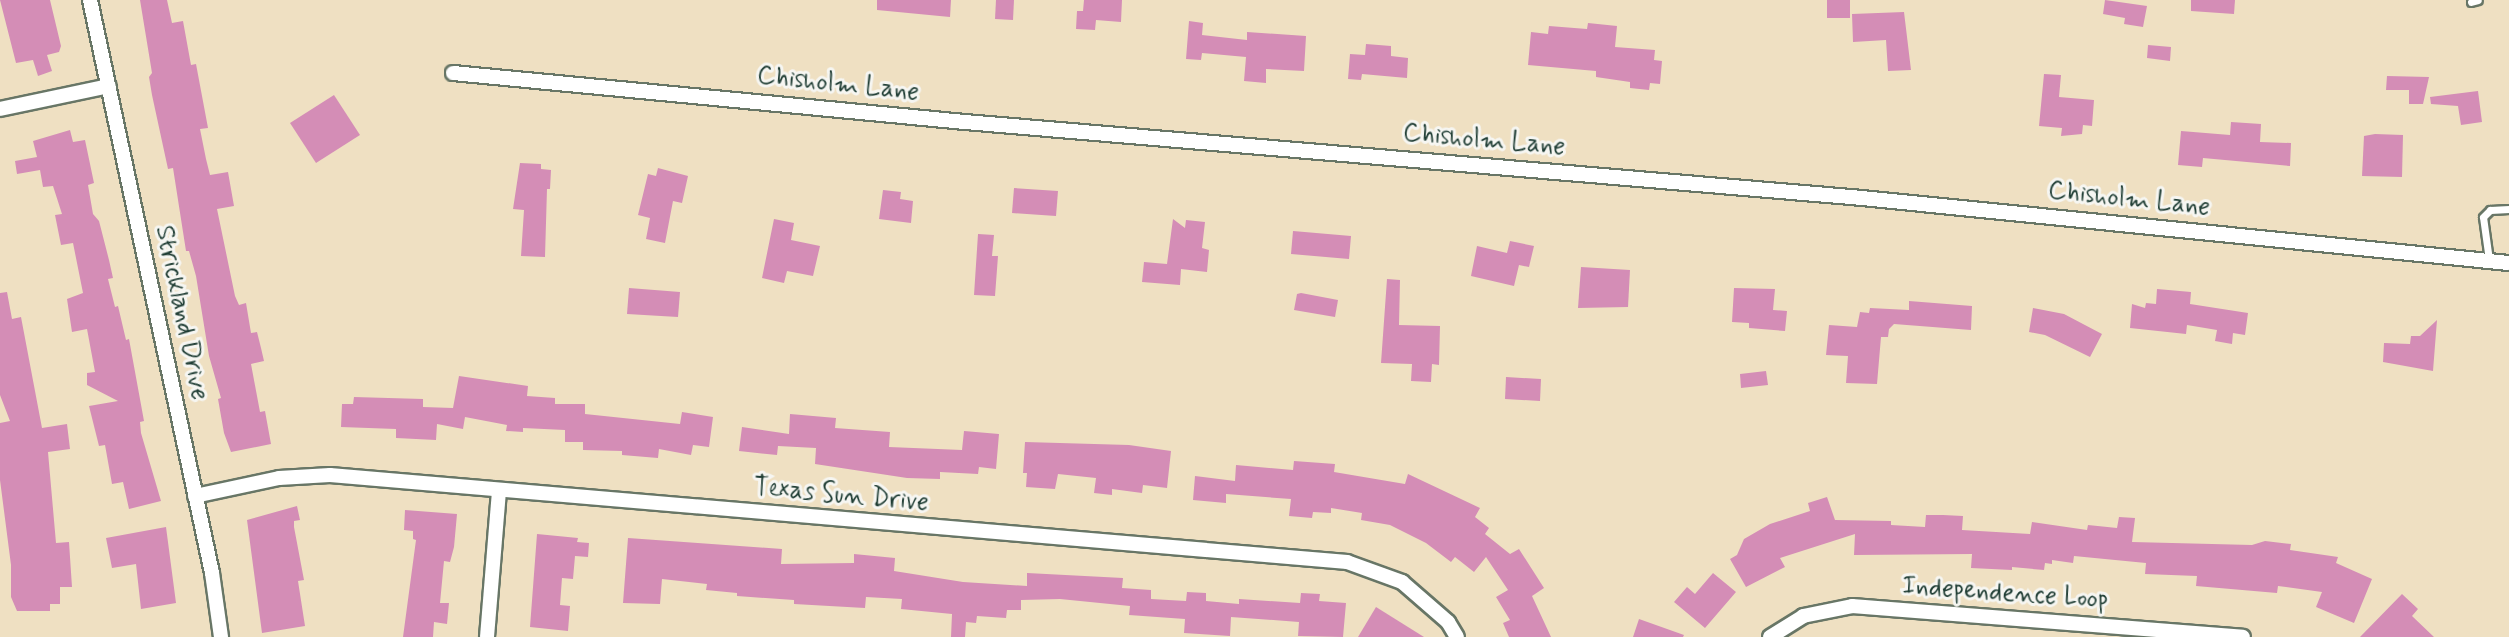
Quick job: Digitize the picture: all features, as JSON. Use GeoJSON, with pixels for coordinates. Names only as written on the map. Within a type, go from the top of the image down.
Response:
{"type":"FeatureCollection","features":[{"type":"Feature","properties":{"kind":"street","name":"Strickland Drive"},"geometry":{"type":"LineString","coordinates":[[90,0],[195,496],[221,637]]}},
{"type":"Feature","properties":{"kind":"street","name":"Chisholm Lane"},"geometry":{"type":"LineString","coordinates":[[453,73],[965,122],[1862,198],[2509,263]]}},
{"type":"Feature","properties":{"kind":"street"},"geometry":{"type":"LineString","coordinates":[[0,109],[109,86]]}},
{"type":"Feature","properties":{"kind":"street","name":"Texas Sun Drive"},"geometry":{"type":"LineString","coordinates":[[195,496],[307,475],[1347,562],[1402,582],[1448,622],[1457,637]]}},
{"type":"Feature","properties":{"kind":"street"},"geometry":{"type":"LineString","coordinates":[[487,637],[499,490]]}},
{"type":"Feature","properties":{"kind":"street","name":"Independence Loop"},"geometry":{"type":"LineString","coordinates":[[1770,637],[1803,616],[1852,606],[2243,637]]}},
{"type":"Feature","properties":{"kind":"lane"},"geometry":{"type":"LineString","coordinates":[[2489,260],[2483,217],[2490,210],[2509,209]]}},
{"type":"Feature","properties":{"kind":"building"},"geometry":{"type":"Polygon","coordinates":[[[0,0],[50,0],[61,46],[59,52],[47,55],[52,71],[38,76],[33,60],[16,63],[0,0]]]}},
{"type":"Feature","properties":{"kind":"building"},"geometry":{"type":"Polygon","coordinates":[[[140,0],[167,0],[172,23],[183,21],[191,65],[196,64],[208,128],[200,129],[210,175],[228,172],[234,206],[217,209],[235,296],[239,305],[246,303],[251,333],[257,332],[264,361],[251,364],[260,412],[265,411],[271,444],[231,452],[224,433],[218,399],[221,398],[209,356],[196,276],[189,251],[186,251],[173,168],[168,169],[152,95],[149,77],[152,73],[140,0]]]}},
{"type":"Feature","properties":{"kind":"building"},"geometry":{"type":"Polygon","coordinates":[[[877,0],[951,0],[950,17],[877,10],[877,0]]]}},
{"type":"Feature","properties":{"kind":"building"},"geometry":{"type":"Polygon","coordinates":[[[996,0],[1014,0],[1013,20],[995,19],[996,0]]]}},
{"type":"Feature","properties":{"kind":"building"},"geometry":{"type":"Polygon","coordinates":[[[1084,0],[1122,0],[1121,22],[1096,20],[1095,30],[1076,29],[1077,11],[1083,11],[1084,0]]]}},
{"type":"Feature","properties":{"kind":"building"},"geometry":{"type":"Polygon","coordinates":[[[1827,0],[1850,0],[1850,18],[1827,18],[1827,0]]]}},
{"type":"Feature","properties":{"kind":"building"},"geometry":{"type":"Polygon","coordinates":[[[2105,0],[2147,6],[2143,27],[2124,24],[2125,18],[2103,14],[2105,0]]]}},
{"type":"Feature","properties":{"kind":"building"},"geometry":{"type":"Polygon","coordinates":[[[2191,0],[2235,0],[2234,14],[2191,11],[2191,0]]]}},
{"type":"Feature","properties":{"kind":"building"},"geometry":{"type":"Polygon","coordinates":[[[1904,12],[1911,70],[1888,71],[1886,40],[1853,42],[1852,14],[1904,12]]]}},
{"type":"Feature","properties":{"kind":"building"},"geometry":{"type":"Polygon","coordinates":[[[1189,21],[1203,23],[1202,35],[1247,40],[1247,32],[1306,36],[1304,71],[1266,69],[1266,83],[1244,81],[1246,57],[1202,53],[1201,60],[1186,59],[1189,21]]]}},
{"type":"Feature","properties":{"kind":"building"},"geometry":{"type":"Polygon","coordinates":[[[1588,23],[1617,26],[1615,47],[1655,50],[1654,60],[1662,61],[1660,84],[1650,83],[1649,90],[1630,88],[1630,82],[1596,77],[1596,71],[1528,65],[1531,32],[1548,34],[1549,26],[1587,29],[1588,23]]]}},
{"type":"Feature","properties":{"kind":"building"},"geometry":{"type":"Polygon","coordinates":[[[1366,44],[1391,46],[1391,56],[1408,58],[1407,78],[1362,74],[1361,80],[1348,79],[1350,54],[1365,55],[1366,44]]]}},
{"type":"Feature","properties":{"kind":"building"},"geometry":{"type":"Polygon","coordinates":[[[2148,45],[2171,47],[2170,61],[2147,58],[2148,45]]]}},
{"type":"Feature","properties":{"kind":"building"},"geometry":{"type":"Polygon","coordinates":[[[2044,74],[2061,75],[2059,97],[2094,100],[2092,126],[2083,125],[2082,134],[2061,136],[2062,128],[2039,126],[2044,74]]]}},
{"type":"Feature","properties":{"kind":"building"},"geometry":{"type":"Polygon","coordinates":[[[2387,76],[2429,77],[2423,104],[2409,104],[2409,90],[2386,90],[2387,76]]]}},
{"type":"Feature","properties":{"kind":"building"},"geometry":{"type":"Polygon","coordinates":[[[2478,91],[2482,122],[2461,125],[2458,106],[2431,104],[2430,97],[2478,91]]]}},
{"type":"Feature","properties":{"kind":"building"},"geometry":{"type":"Polygon","coordinates":[[[334,95],[360,135],[316,163],[290,123],[334,95]]]}},
{"type":"Feature","properties":{"kind":"building"},"geometry":{"type":"Polygon","coordinates":[[[2231,122],[2261,124],[2260,142],[2291,143],[2290,166],[2203,158],[2202,167],[2178,165],[2181,131],[2230,135],[2231,122]]]}},
{"type":"Feature","properties":{"kind":"building"},"geometry":{"type":"Polygon","coordinates":[[[70,130],[73,142],[85,140],[94,183],[88,185],[93,214],[99,221],[109,260],[113,278],[108,279],[115,307],[118,306],[126,340],[129,339],[144,421],[140,422],[141,433],[161,501],[129,509],[123,482],[112,484],[105,445],[99,446],[89,406],[118,401],[87,385],[87,373],[95,372],[87,329],[72,332],[67,299],[83,293],[73,243],[61,245],[55,215],[62,214],[53,186],[43,187],[40,170],[17,174],[15,161],[37,157],[33,141],[70,130]]]}},
{"type":"Feature","properties":{"kind":"building"},"geometry":{"type":"Polygon","coordinates":[[[2403,135],[2402,177],[2362,176],[2364,136],[2403,135]]]}},
{"type":"Feature","properties":{"kind":"building"},"geometry":{"type":"Polygon","coordinates":[[[520,163],[541,164],[541,169],[551,170],[550,189],[547,189],[545,257],[521,256],[524,210],[513,209],[520,163]]]}},
{"type":"Feature","properties":{"kind":"building"},"geometry":{"type":"Polygon","coordinates":[[[658,168],[688,176],[682,203],[673,201],[665,243],[646,239],[650,218],[638,215],[648,174],[656,176],[658,168]]]}},
{"type":"Feature","properties":{"kind":"building"},"geometry":{"type":"Polygon","coordinates":[[[1014,188],[1058,191],[1056,216],[1012,213],[1014,188]]]}},
{"type":"Feature","properties":{"kind":"building"},"geometry":{"type":"Polygon","coordinates":[[[883,190],[901,192],[900,199],[913,201],[911,223],[879,219],[883,190]]]}},
{"type":"Feature","properties":{"kind":"building"},"geometry":{"type":"Polygon","coordinates":[[[774,219],[794,223],[791,240],[820,246],[813,276],[787,271],[784,283],[762,278],[774,219]]]}},
{"type":"Feature","properties":{"kind":"building"},"geometry":{"type":"Polygon","coordinates":[[[1173,219],[1185,228],[1186,220],[1205,222],[1202,248],[1209,250],[1207,272],[1181,269],[1180,285],[1142,282],[1144,262],[1167,264],[1173,219]]]}},
{"type":"Feature","properties":{"kind":"building"},"geometry":{"type":"Polygon","coordinates":[[[1293,231],[1351,236],[1349,259],[1291,254],[1293,231]]]}},
{"type":"Feature","properties":{"kind":"building"},"geometry":{"type":"Polygon","coordinates":[[[978,234],[994,235],[992,256],[998,256],[995,296],[974,295],[978,234]]]}},
{"type":"Feature","properties":{"kind":"building"},"geometry":{"type":"Polygon","coordinates":[[[1510,241],[1534,246],[1529,267],[1519,265],[1514,286],[1471,276],[1477,246],[1507,253],[1510,241]]]}},
{"type":"Feature","properties":{"kind":"building"},"geometry":{"type":"Polygon","coordinates":[[[1581,267],[1630,270],[1628,307],[1578,308],[1581,267]]]}},
{"type":"Feature","properties":{"kind":"building"},"geometry":{"type":"Polygon","coordinates":[[[1387,279],[1400,280],[1399,325],[1440,326],[1439,365],[1432,364],[1431,382],[1411,381],[1412,364],[1381,363],[1387,279]]]}},
{"type":"Feature","properties":{"kind":"building"},"geometry":{"type":"Polygon","coordinates":[[[629,288],[680,292],[678,317],[627,314],[629,288]]]}},
{"type":"Feature","properties":{"kind":"building"},"geometry":{"type":"Polygon","coordinates":[[[1734,288],[1775,289],[1773,310],[1787,311],[1785,331],[1749,328],[1749,323],[1732,322],[1734,288]]]}},
{"type":"Feature","properties":{"kind":"building"},"geometry":{"type":"Polygon","coordinates":[[[2157,289],[2191,292],[2190,304],[2248,313],[2245,335],[2233,333],[2232,344],[2215,341],[2217,330],[2187,325],[2186,334],[2130,328],[2132,304],[2145,308],[2146,303],[2156,304],[2157,289]]]}},
{"type":"Feature","properties":{"kind":"building"},"geometry":{"type":"Polygon","coordinates":[[[7,292],[12,319],[21,317],[42,428],[67,424],[70,449],[48,452],[56,543],[69,542],[72,587],[60,587],[60,604],[50,604],[50,611],[17,611],[11,597],[11,565],[0,480],[0,423],[10,421],[0,395],[0,293],[7,292]]]}},
{"type":"Feature","properties":{"kind":"building"},"geometry":{"type":"Polygon","coordinates":[[[1297,294],[1338,300],[1335,317],[1294,310],[1297,294]]]}},
{"type":"Feature","properties":{"kind":"building"},"geometry":{"type":"Polygon","coordinates":[[[1909,301],[1972,306],[1971,330],[1894,324],[1889,329],[1888,337],[1881,337],[1877,384],[1846,383],[1848,356],[1826,355],[1829,325],[1857,327],[1860,312],[1869,313],[1870,308],[1909,310],[1909,301]]]}},
{"type":"Feature","properties":{"kind":"building"},"geometry":{"type":"Polygon","coordinates":[[[2033,308],[2064,314],[2102,334],[2090,357],[2045,335],[2029,332],[2033,308]]]}},
{"type":"Feature","properties":{"kind":"building"},"geometry":{"type":"Polygon","coordinates":[[[2437,320],[2433,371],[2383,362],[2384,343],[2410,344],[2411,336],[2420,336],[2437,320]]]}},
{"type":"Feature","properties":{"kind":"building"},"geometry":{"type":"Polygon","coordinates":[[[1766,371],[1768,385],[1741,388],[1740,374],[1766,371]]]}},
{"type":"Feature","properties":{"kind":"building"},"geometry":{"type":"Polygon","coordinates":[[[459,376],[528,386],[527,396],[555,398],[555,404],[585,404],[585,414],[680,424],[682,412],[713,417],[709,447],[693,445],[691,455],[659,449],[658,458],[622,455],[622,451],[583,450],[583,442],[565,442],[565,430],[523,428],[523,432],[506,431],[507,425],[465,417],[463,429],[437,424],[436,440],[396,438],[396,429],[341,427],[342,404],[353,404],[354,397],[423,399],[423,407],[453,408],[459,376]]]}},
{"type":"Feature","properties":{"kind":"building"},"geometry":{"type":"Polygon","coordinates":[[[1506,377],[1541,379],[1540,401],[1505,399],[1506,377]]]}},
{"type":"Feature","properties":{"kind":"building"},"geometry":{"type":"Polygon","coordinates":[[[790,414],[836,418],[835,428],[890,432],[889,447],[962,450],[964,431],[999,434],[996,469],[979,467],[978,474],[940,472],[940,479],[907,478],[815,464],[816,448],[778,446],[777,455],[739,451],[742,427],[789,434],[790,414]]]}},
{"type":"Feature","properties":{"kind":"building"},"geometry":{"type":"Polygon","coordinates":[[[1025,442],[1129,445],[1171,451],[1167,488],[1143,485],[1142,493],[1112,489],[1112,495],[1094,493],[1096,478],[1058,474],[1055,489],[1026,487],[1027,473],[1023,473],[1025,442]]]}},
{"type":"Feature","properties":{"kind":"building"},"geometry":{"type":"Polygon","coordinates":[[[1294,461],[1335,464],[1334,472],[1405,484],[1408,474],[1480,508],[1475,517],[1489,528],[1485,534],[1510,554],[1519,549],[1544,588],[1532,596],[1551,637],[1509,637],[1503,623],[1510,620],[1496,597],[1508,590],[1486,557],[1474,572],[1455,557],[1451,562],[1426,543],[1390,525],[1361,520],[1362,513],[1331,508],[1331,513],[1313,512],[1312,518],[1289,516],[1291,499],[1226,494],[1226,503],[1193,500],[1195,476],[1235,481],[1236,465],[1293,470],[1294,461]]]}},
{"type":"Feature","properties":{"kind":"building"},"geometry":{"type":"Polygon","coordinates":[[[1827,497],[1835,520],[1891,521],[1891,525],[1925,527],[1926,515],[1963,516],[1962,530],[2030,534],[2032,522],[2087,530],[2088,525],[2117,528],[2119,517],[2135,518],[2132,542],[2252,545],[2265,541],[2291,544],[2290,550],[2338,557],[2336,563],[2372,579],[2354,623],[2316,607],[2322,592],[2278,586],[2277,593],[2196,586],[2197,576],[2145,574],[2146,563],[2074,556],[2073,563],[2052,560],[2052,564],[2045,563],[2044,570],[2012,567],[2012,570],[1971,568],[1972,554],[1854,555],[1855,534],[1780,558],[1785,567],[1746,587],[1730,559],[1737,555],[1744,539],[1770,524],[1810,511],[1808,503],[1827,497]]]}},
{"type":"Feature","properties":{"kind":"building"},"geometry":{"type":"Polygon","coordinates":[[[297,506],[300,520],[294,521],[294,527],[304,580],[298,581],[305,626],[262,633],[247,520],[297,506]]]}},
{"type":"Feature","properties":{"kind":"building"},"geometry":{"type":"Polygon","coordinates":[[[405,510],[457,514],[450,562],[444,561],[440,603],[449,603],[447,624],[434,622],[433,637],[403,637],[416,540],[413,539],[413,531],[404,530],[405,510]]]}},
{"type":"Feature","properties":{"kind":"building"},"geometry":{"type":"Polygon","coordinates":[[[166,527],[176,603],[141,609],[136,564],[112,568],[106,538],[166,527]]]}},
{"type":"Feature","properties":{"kind":"building"},"geometry":{"type":"Polygon","coordinates":[[[537,534],[578,538],[577,542],[589,543],[588,557],[575,556],[573,579],[562,578],[560,605],[570,606],[568,631],[530,627],[537,534]]]}},
{"type":"Feature","properties":{"kind":"building"},"geometry":{"type":"Polygon","coordinates":[[[628,538],[782,549],[781,564],[854,563],[854,554],[895,558],[894,571],[963,582],[1027,586],[1027,573],[1123,578],[1122,588],[1151,590],[1151,599],[1186,601],[1187,592],[1206,593],[1206,601],[1239,604],[1239,599],[1300,603],[1301,593],[1320,594],[1319,601],[1346,603],[1343,637],[1298,636],[1299,622],[1231,617],[1230,636],[1184,633],[1185,619],[1129,615],[1130,606],[1060,599],[1021,600],[1021,610],[1007,610],[1006,618],[977,616],[976,623],[966,622],[965,637],[951,637],[952,614],[901,609],[902,599],[866,597],[865,608],[794,604],[794,600],[737,596],[737,593],[706,590],[707,584],[662,579],[660,604],[623,603],[628,538]]]}},
{"type":"Feature","properties":{"kind":"building"},"geometry":{"type":"Polygon","coordinates":[[[1713,573],[1736,592],[1705,628],[1674,602],[1687,587],[1695,594],[1713,573]]]}},
{"type":"Feature","properties":{"kind":"building"},"geometry":{"type":"Polygon","coordinates":[[[2402,594],[2418,609],[2412,616],[2434,637],[2360,637],[2402,594]]]}},
{"type":"Feature","properties":{"kind":"building"},"geometry":{"type":"Polygon","coordinates":[[[1376,607],[1424,637],[1358,637],[1376,607]]]}},
{"type":"Feature","properties":{"kind":"building"},"geometry":{"type":"Polygon","coordinates":[[[1639,619],[1684,635],[1633,637],[1639,619]]]}}]}
